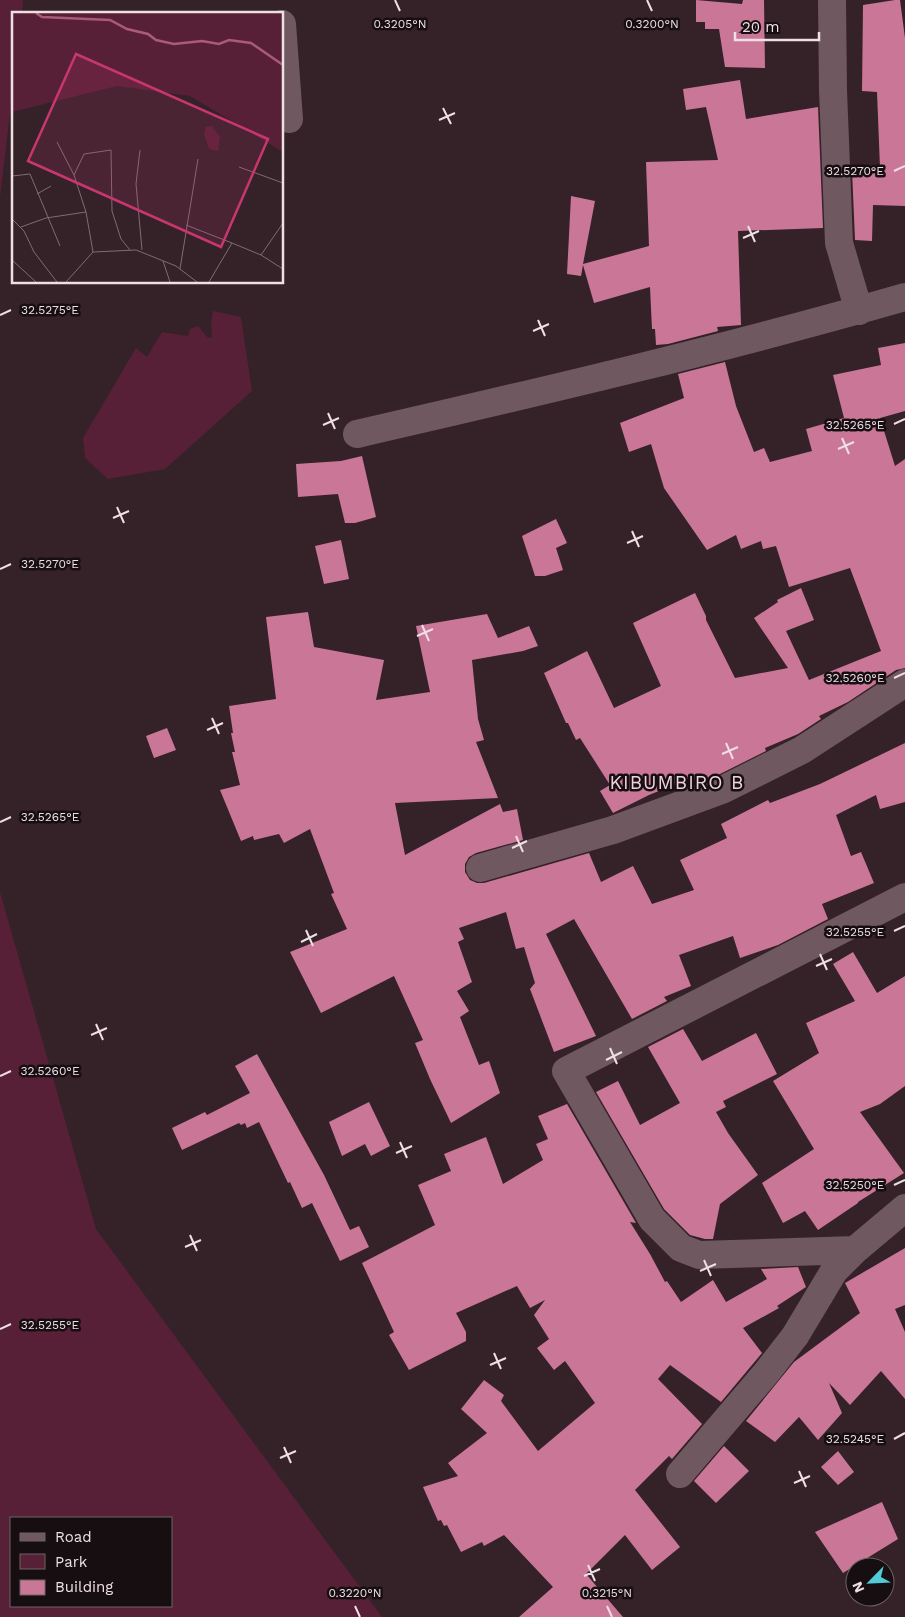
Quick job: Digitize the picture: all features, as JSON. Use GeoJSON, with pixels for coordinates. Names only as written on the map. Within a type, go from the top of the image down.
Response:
{"type":"FeatureCollection","features":[{"type":"Feature","properties":{"kind":"street"},"geometry":{"type":"LineString","coordinates":[[832,0],[833,100],[839,243],[858,311]]}},
{"type":"Feature","properties":{"kind":"street"},"geometry":{"type":"LineString","coordinates":[[284,51],[289,119]]}},
{"type":"Feature","properties":{"kind":"street"},"geometry":{"type":"LineString","coordinates":[[357,434],[485,404],[905,298]]}},
{"type":"Feature","properties":{"kind":"street"},"geometry":{"type":"LineString","coordinates":[[480,868],[613,830],[724,789],[802,750],[905,683]]}},
{"type":"Feature","properties":{"kind":"street"},"geometry":{"type":"LineString","coordinates":[[855,1250],[699,1255],[681,1248],[652,1219],[566,1071],[905,897]]}},
{"type":"Feature","properties":{"kind":"street"},"geometry":{"type":"LineString","coordinates":[[680,1474],[767,1372],[795,1336],[834,1271],[855,1250],[905,1208]]}},
{"type":"Feature","properties":{"kind":"green space"},"geometry":{"type":"Polygon","coordinates":[[[0,0],[23,0],[22,12],[12,12],[12,97],[0,197],[0,0]]]}},
{"type":"Feature","properties":{"kind":"green space"},"geometry":{"type":"Polygon","coordinates":[[[213,311],[241,317],[252,391],[165,469],[108,479],[85,458],[83,438],[136,348],[147,357],[162,332],[188,336],[190,329],[198,326],[208,338],[212,337],[213,311]]]}},
{"type":"Feature","properties":{"kind":"green space"},"geometry":{"type":"Polygon","coordinates":[[[0,892],[96,1229],[382,1617],[0,1617],[0,892]]]}},
{"type":"Feature","properties":{"kind":"building"},"geometry":{"type":"Polygon","coordinates":[[[696,0],[742,4],[743,0],[764,0],[765,68],[725,67],[719,29],[705,29],[705,22],[696,22],[696,0]]]}},
{"type":"Feature","properties":{"kind":"building"},"geometry":{"type":"Polygon","coordinates":[[[900,0],[905,38],[905,206],[873,205],[872,241],[855,240],[852,170],[880,168],[877,92],[862,91],[863,5],[900,0]]]}},
{"type":"Feature","properties":{"kind":"building"},"geometry":{"type":"Polygon","coordinates":[[[740,80],[746,119],[818,107],[823,228],[738,231],[741,325],[717,327],[718,331],[668,344],[656,345],[655,329],[652,329],[650,287],[594,303],[583,265],[581,276],[567,274],[571,196],[595,201],[583,264],[649,246],[646,162],[718,160],[706,107],[686,110],[683,89],[740,80]]]}},
{"type":"Feature","properties":{"kind":"building"},"geometry":{"type":"Polygon","coordinates":[[[905,343],[905,411],[880,418],[895,466],[905,459],[905,668],[896,670],[848,702],[819,716],[821,719],[798,734],[765,748],[766,751],[718,775],[696,783],[693,777],[649,795],[613,813],[600,791],[610,785],[580,738],[576,740],[568,723],[566,723],[544,673],[587,651],[614,708],[661,686],[633,623],[695,593],[706,616],[706,620],[735,678],[788,668],[754,618],[778,602],[777,600],[801,588],[814,620],[786,631],[809,680],[881,651],[850,568],[789,587],[776,546],[763,549],[761,541],[741,549],[736,535],[707,550],[664,488],[651,444],[629,452],[620,423],[684,398],[678,374],[725,362],[736,406],[754,452],[764,448],[770,462],[812,451],[806,429],[844,418],[833,375],[881,365],[878,348],[905,343]]]}},
{"type":"Feature","properties":{"kind":"building"},"geometry":{"type":"Polygon","coordinates":[[[362,456],[376,517],[355,523],[345,523],[338,494],[298,497],[296,464],[341,461],[362,456]]]}},
{"type":"Feature","properties":{"kind":"building"},"geometry":{"type":"Polygon","coordinates":[[[556,519],[567,543],[556,548],[563,570],[545,576],[535,576],[522,536],[556,519]]]}},
{"type":"Feature","properties":{"kind":"building"},"geometry":{"type":"Polygon","coordinates":[[[341,540],[349,579],[324,584],[315,546],[341,540]]]}},
{"type":"Feature","properties":{"kind":"building"},"geometry":{"type":"Polygon","coordinates":[[[308,612],[314,647],[384,660],[376,700],[430,692],[416,626],[487,614],[498,638],[529,626],[538,646],[523,651],[472,660],[478,719],[484,740],[476,742],[498,798],[395,803],[405,855],[500,804],[503,812],[517,809],[523,840],[476,853],[469,857],[465,864],[465,872],[470,880],[484,883],[589,853],[601,882],[633,866],[652,904],[694,890],[680,860],[727,838],[721,824],[768,800],[770,803],[820,784],[905,743],[905,802],[880,809],[876,795],[836,815],[851,856],[861,852],[874,883],[822,904],[828,919],[778,945],[740,958],[733,936],[679,955],[691,986],[664,997],[667,1001],[632,1019],[574,919],[546,934],[596,1036],[554,1052],[530,989],[535,983],[524,947],[516,949],[506,912],[459,928],[464,939],[458,942],[472,982],[457,991],[469,1011],[460,1017],[479,1065],[489,1061],[500,1093],[451,1123],[415,1043],[423,1040],[394,976],[321,1013],[290,952],[347,929],[331,894],[334,893],[310,829],[284,843],[279,834],[254,840],[253,836],[241,841],[220,790],[240,785],[232,752],[235,752],[231,733],[233,733],[229,706],[276,699],[266,617],[308,612]]]}},
{"type":"Feature","properties":{"kind":"building"},"geometry":{"type":"Polygon","coordinates":[[[167,728],[176,750],[154,758],[146,736],[167,728]]]}},
{"type":"Feature","properties":{"kind":"building"},"geometry":{"type":"Polygon","coordinates":[[[853,952],[877,993],[905,976],[905,1086],[880,1104],[860,1112],[904,1173],[818,1230],[805,1211],[783,1223],[762,1183],[814,1149],[773,1081],[819,1053],[806,1023],[855,1001],[833,964],[853,952]]]}},
{"type":"Feature","properties":{"kind":"building"},"geometry":{"type":"Polygon","coordinates":[[[683,1029],[702,1061],[756,1033],[777,1074],[723,1101],[726,1107],[716,1112],[728,1133],[758,1175],[720,1204],[713,1239],[690,1235],[664,1209],[596,1092],[618,1081],[640,1125],[680,1103],[648,1047],[683,1029]]]}},
{"type":"Feature","properties":{"kind":"building"},"geometry":{"type":"Polygon","coordinates":[[[257,1054],[324,1175],[350,1230],[359,1226],[369,1247],[340,1261],[312,1203],[302,1208],[259,1122],[247,1128],[245,1123],[241,1125],[239,1123],[182,1150],[172,1128],[205,1112],[207,1115],[250,1093],[235,1066],[257,1054]]]}},
{"type":"Feature","properties":{"kind":"building"},"geometry":{"type":"Polygon","coordinates":[[[369,1102],[390,1146],[371,1156],[365,1144],[342,1156],[329,1122],[369,1102]]]}},
{"type":"Feature","properties":{"kind":"building"},"geometry":{"type":"Polygon","coordinates":[[[567,1104],[636,1223],[630,1222],[665,1282],[667,1281],[681,1302],[713,1280],[726,1302],[767,1279],[761,1269],[798,1267],[806,1287],[777,1306],[779,1308],[743,1328],[762,1353],[721,1402],[670,1365],[658,1379],[702,1424],[672,1459],[669,1456],[635,1490],[680,1547],[652,1570],[625,1535],[586,1574],[623,1617],[519,1617],[553,1587],[504,1535],[484,1546],[482,1542],[461,1552],[447,1525],[444,1526],[441,1520],[438,1521],[423,1487],[458,1476],[448,1463],[487,1433],[461,1409],[484,1380],[504,1395],[501,1401],[538,1451],[595,1403],[565,1361],[554,1370],[537,1348],[549,1339],[534,1315],[545,1300],[530,1308],[517,1286],[456,1313],[466,1332],[466,1341],[409,1370],[389,1335],[394,1332],[362,1263],[435,1225],[418,1185],[451,1171],[444,1154],[486,1137],[503,1184],[543,1160],[536,1144],[548,1139],[538,1116],[567,1104]]]}},
{"type":"Feature","properties":{"kind":"building"},"geometry":{"type":"Polygon","coordinates":[[[905,1248],[905,1305],[895,1309],[905,1332],[905,1399],[881,1371],[850,1405],[829,1383],[842,1413],[818,1440],[799,1417],[775,1442],[746,1421],[794,1362],[860,1313],[845,1283],[905,1248]]]}},
{"type":"Feature","properties":{"kind":"building"},"geometry":{"type":"Polygon","coordinates":[[[724,1446],[749,1471],[716,1503],[694,1481],[724,1446]]]}},
{"type":"Feature","properties":{"kind":"building"},"geometry":{"type":"Polygon","coordinates":[[[838,1451],[854,1472],[838,1485],[821,1467],[838,1451]]]}},
{"type":"Feature","properties":{"kind":"building"},"geometry":{"type":"Polygon","coordinates":[[[882,1502],[898,1539],[869,1557],[845,1557],[845,1572],[843,1573],[815,1532],[882,1502]]]}},
{"type":"Feature","properties":{"kind":"district","name":"KIBUMBIRO B"},"geometry":{"type":"Point","coordinates":[677,782]}}]}
